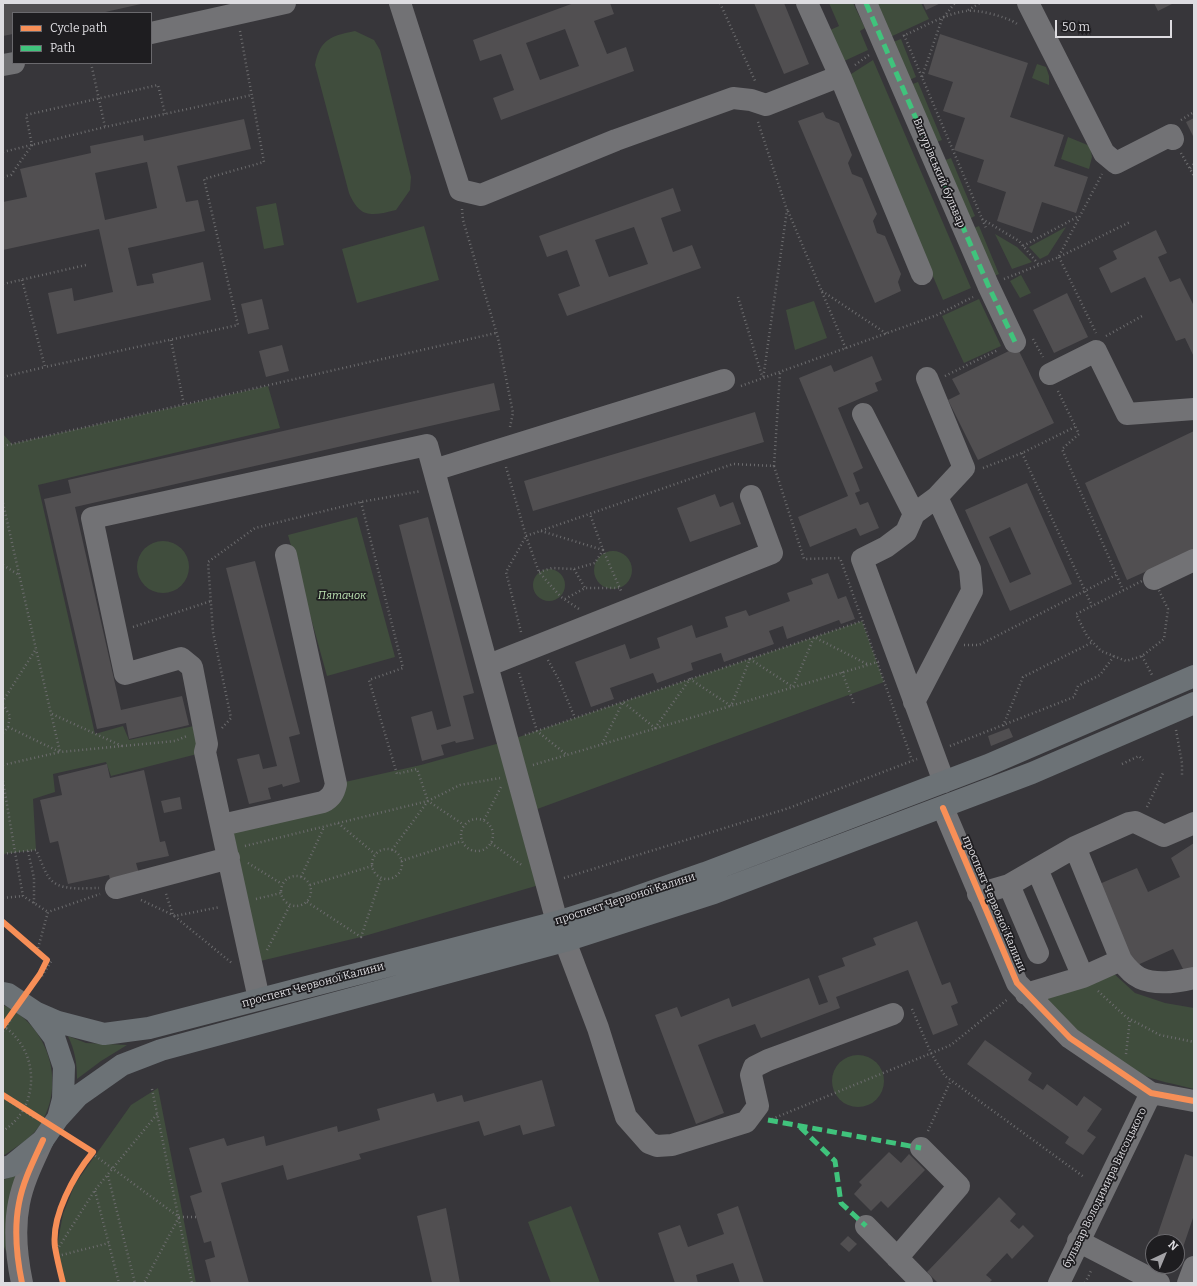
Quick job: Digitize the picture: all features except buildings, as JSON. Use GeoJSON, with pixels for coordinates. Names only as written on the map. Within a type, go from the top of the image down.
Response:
{"type":"FeatureCollection","features":[{"type":"Feature","properties":{"kind":"main road","name":"проспект Червоної Калини"},"geometry":{"type":"LineString","coordinates":[[3,1168],[11,1166],[44,1123],[78,1096],[122,1065],[160,1050],[561,932],[704,873],[944,782],[1131,705],[1194,676]]}},
{"type":"Feature","properties":{"kind":"main road","name":"проспект Червоної Калини"},"geometry":{"type":"LineString","coordinates":[[12,1003],[58,1022],[104,1034],[149,1028],[259,999],[561,932],[714,893],[943,808],[1032,773],[1194,703]]}},
{"type":"Feature","properties":{"kind":"main road"},"geometry":{"type":"LineString","coordinates":[[12,1003],[54,1037],[64,1067],[63,1099],[44,1123]]}},
{"type":"Feature","properties":{"kind":"street"},"geometry":{"type":"LineString","coordinates":[[152,33],[237,15],[285,3]]}},
{"type":"Feature","properties":{"kind":"street"},"geometry":{"type":"LineString","coordinates":[[400,3],[460,190],[481,195],[616,140],[733,98],[758,102],[840,76]]}},
{"type":"Feature","properties":{"kind":"street"},"geometry":{"type":"LineString","coordinates":[[807,3],[840,76],[922,274]]}},
{"type":"Feature","properties":{"kind":"street","name":"Вигурівський бульвар"},"geometry":{"type":"LineString","coordinates":[[866,3],[902,86],[972,223],[1015,342]]}},
{"type":"Feature","properties":{"kind":"street"},"geometry":{"type":"LineString","coordinates":[[1028,3],[1104,153],[1116,163],[1171,135],[1176,130]]}},
{"type":"Feature","properties":{"kind":"street"},"geometry":{"type":"LineString","coordinates":[[1050,374],[1096,351],[1127,414],[1194,409]]}},
{"type":"Feature","properties":{"kind":"street"},"geometry":{"type":"LineString","coordinates":[[434,470],[504,457],[724,380]]}},
{"type":"Feature","properties":{"kind":"street"},"geometry":{"type":"LineString","coordinates":[[928,381],[964,468],[937,497],[914,514],[906,532],[886,547],[862,559],[944,782]]}},
{"type":"Feature","properties":{"kind":"street"},"geometry":{"type":"LineString","coordinates":[[863,414],[914,514]]}},
{"type":"Feature","properties":{"kind":"street"},"geometry":{"type":"LineString","coordinates":[[259,999],[205,752],[206,737],[192,667],[181,658],[125,674],[92,518],[427,445],[488,665],[507,741],[511,774],[561,932],[598,1028],[626,1117],[649,1143],[656,1146],[672,1145],[746,1122],[758,1106],[751,1075],[754,1067],[768,1060],[893,1014]]}},
{"type":"Feature","properties":{"kind":"street"},"geometry":{"type":"LineString","coordinates":[[488,665],[536,653],[598,622],[772,553],[751,496]]}},
{"type":"Feature","properties":{"kind":"street"},"geometry":{"type":"LineString","coordinates":[[914,702],[970,596],[972,580],[970,569],[937,497]]}},
{"type":"Feature","properties":{"kind":"street"},"geometry":{"type":"LineString","coordinates":[[222,825],[323,802],[332,795],[335,789],[336,784],[286,555]]}},
{"type":"Feature","properties":{"kind":"street"},"geometry":{"type":"LineString","coordinates":[[1154,579],[1194,560]]}},
{"type":"Feature","properties":{"kind":"street","name":"проспект Червоної Калини"},"geometry":{"type":"LineString","coordinates":[[943,808],[978,894],[1017,983],[1017,996],[1070,1038],[1151,1093],[1194,1101]]}},
{"type":"Feature","properties":{"kind":"street"},"geometry":{"type":"LineString","coordinates":[[978,894],[1009,885],[1075,847],[1129,823],[1138,824],[1164,836],[1194,823]]}},
{"type":"Feature","properties":{"kind":"street"},"geometry":{"type":"LineString","coordinates":[[1075,847],[1121,960],[1133,974],[1146,980],[1158,981],[1194,978]]}},
{"type":"Feature","properties":{"kind":"street"},"geometry":{"type":"LineString","coordinates":[[116,888],[160,877],[228,854]]}},
{"type":"Feature","properties":{"kind":"street"},"geometry":{"type":"LineString","coordinates":[[1037,869],[1083,977]]}},
{"type":"Feature","properties":{"kind":"street"},"geometry":{"type":"LineString","coordinates":[[1009,885],[1038,953]]}},
{"type":"Feature","properties":{"kind":"street"},"geometry":{"type":"LineString","coordinates":[[1017,996],[1083,977],[1121,960]]}},
{"type":"Feature","properties":{"kind":"street","name":"бульвар Володимира Висоцького"},"geometry":{"type":"LineString","coordinates":[[1059,1283],[1078,1241],[1151,1093]]}},
{"type":"Feature","properties":{"kind":"street"},"geometry":{"type":"LineString","coordinates":[[22,1283],[19,1269],[17,1234],[19,1204],[26,1176],[44,1123]]}},
{"type":"Feature","properties":{"kind":"street"},"geometry":{"type":"LineString","coordinates":[[897,1258],[959,1186],[921,1148]]}},
{"type":"Feature","properties":{"kind":"street"},"geometry":{"type":"LineString","coordinates":[[866,1226],[922,1283]]}},
{"type":"Feature","properties":{"kind":"street"},"geometry":{"type":"LineString","coordinates":[[1078,1241],[1159,1283]]}},
{"type":"Feature","properties":{"kind":"street"},"geometry":{"type":"LineString","coordinates":[[1188,1283],[1194,1267]]}},
{"type":"Feature","properties":{"kind":"path"},"geometry":{"type":"LineString","coordinates":[[720,3],[758,102],[787,210],[846,349]]}},
{"type":"Feature","properties":{"kind":"path"},"geometry":{"type":"LineString","coordinates":[[902,86],[922,77],[942,19],[955,3]]}},
{"type":"Feature","properties":{"kind":"path"},"geometry":{"type":"LineString","coordinates":[[840,76],[884,44],[942,19],[967,11],[980,3]]}},
{"type":"Feature","properties":{"kind":"path"},"geometry":{"type":"LineString","coordinates":[[967,11],[1008,18],[1020,26]]}},
{"type":"Feature","properties":{"kind":"path"},"geometry":{"type":"LineString","coordinates":[[3,377],[238,325],[204,179],[264,162],[237,15]]}},
{"type":"Feature","properties":{"kind":"path"},"geometry":{"type":"LineString","coordinates":[[904,35],[922,77],[972,223],[988,234]]}},
{"type":"Feature","properties":{"kind":"path"},"geometry":{"type":"LineString","coordinates":[[91,64],[105,127]]}},
{"type":"Feature","properties":{"kind":"path"},"geometry":{"type":"LineString","coordinates":[[3,177],[11,175],[32,145],[26,115],[98,100],[158,85],[165,114]]}},
{"type":"Feature","properties":{"kind":"path"},"geometry":{"type":"LineString","coordinates":[[3,152],[105,127],[252,95]]}},
{"type":"Feature","properties":{"kind":"path"},"geometry":{"type":"LineString","coordinates":[[1194,112],[1176,130],[1194,176]]}},
{"type":"Feature","properties":{"kind":"path"},"geometry":{"type":"LineString","coordinates":[[1058,257],[1110,158]]}},
{"type":"Feature","properties":{"kind":"path"},"geometry":{"type":"LineString","coordinates":[[1190,168],[1194,164]]}},
{"type":"Feature","properties":{"kind":"path"},"geometry":{"type":"LineString","coordinates":[[460,190],[463,220],[496,334],[514,413],[504,457],[526,536],[539,572],[565,599],[598,622]]}},
{"type":"Feature","properties":{"kind":"path"},"geometry":{"type":"LineString","coordinates":[[738,297],[763,379],[787,210]]}},
{"type":"Feature","properties":{"kind":"path"},"geometry":{"type":"LineString","coordinates":[[1023,246],[1080,215]]}},
{"type":"Feature","properties":{"kind":"path"},"geometry":{"type":"LineString","coordinates":[[1058,257],[1130,222]]}},
{"type":"Feature","properties":{"kind":"path"},"geometry":{"type":"LineString","coordinates":[[972,223],[1019,241],[1039,264]]}},
{"type":"Feature","properties":{"kind":"path"},"geometry":{"type":"LineString","coordinates":[[1058,257],[1099,339],[1144,315]]}},
{"type":"Feature","properties":{"kind":"path"},"geometry":{"type":"LineString","coordinates":[[3,284],[86,265]]}},
{"type":"Feature","properties":{"kind":"path"},"geometry":{"type":"LineString","coordinates":[[1003,270],[1006,278]]}},
{"type":"Feature","properties":{"kind":"path"},"geometry":{"type":"LineString","coordinates":[[22,280],[45,367]]}},
{"type":"Feature","properties":{"kind":"path"},"geometry":{"type":"LineString","coordinates":[[821,290],[887,334]]}},
{"type":"Feature","properties":{"kind":"path"},"geometry":{"type":"LineString","coordinates":[[3,446],[496,334]]}},
{"type":"Feature","properties":{"kind":"path"},"geometry":{"type":"LineString","coordinates":[[928,381],[1015,342],[1034,339],[1079,434],[1062,449],[1123,590],[1076,614],[1087,636],[1101,651],[1126,661],[1142,656],[1164,639],[1168,609],[1165,602]]}},
{"type":"Feature","properties":{"kind":"path"},"geometry":{"type":"LineString","coordinates":[[172,340],[184,405]]}},
{"type":"Feature","properties":{"kind":"path"},"geometry":{"type":"LineString","coordinates":[[780,373],[774,466],[804,559],[840,558],[912,760]]}},
{"type":"Feature","properties":{"kind":"path"},"geometry":{"type":"LineString","coordinates":[[978,470],[1022,453],[1075,427]]}},
{"type":"Feature","properties":{"kind":"path"},"geometry":{"type":"LineString","coordinates":[[1022,453],[1086,590],[1092,606]]}},
{"type":"Feature","properties":{"kind":"path"},"geometry":{"type":"LineString","coordinates":[[575,718],[559,680],[536,653],[506,572],[526,536],[733,464],[774,466]]}},
{"type":"Feature","properties":{"kind":"path"},"geometry":{"type":"LineString","coordinates":[[3,765],[60,752],[206,737],[231,718],[213,632],[208,562],[256,528],[361,502],[403,668],[369,680],[397,774],[417,769],[428,801],[464,825]]}},
{"type":"Feature","properties":{"kind":"path"},"geometry":{"type":"LineString","coordinates":[[3,503],[60,752]]}},
{"type":"Feature","properties":{"kind":"path"},"geometry":{"type":"LineString","coordinates":[[590,514],[629,609]]}},
{"type":"Feature","properties":{"kind":"path"},"geometry":{"type":"LineString","coordinates":[[540,531],[604,550]]}},
{"type":"Feature","properties":{"kind":"path"},"geometry":{"type":"LineString","coordinates":[[539,572],[552,568],[574,569],[595,563],[604,550]]}},
{"type":"Feature","properties":{"kind":"path"},"geometry":{"type":"LineString","coordinates":[[3,564],[19,575]]}},
{"type":"Feature","properties":{"kind":"path"},"geometry":{"type":"LineString","coordinates":[[574,569],[585,588]]}},
{"type":"Feature","properties":{"kind":"path"},"geometry":{"type":"LineString","coordinates":[[944,646],[979,645],[1116,575]]}},
{"type":"Feature","properties":{"kind":"path"},"geometry":{"type":"LineString","coordinates":[[565,599],[585,588],[619,588]]}},
{"type":"Feature","properties":{"kind":"path"},"geometry":{"type":"LineString","coordinates":[[116,633],[211,602]]}},
{"type":"Feature","properties":{"kind":"path"},"geometry":{"type":"LineString","coordinates":[[507,741],[862,621]]}},
{"type":"Feature","properties":{"kind":"path"},"geometry":{"type":"LineString","coordinates":[[814,637],[868,665]]}},
{"type":"Feature","properties":{"kind":"path"},"geometry":{"type":"LineString","coordinates":[[792,687],[814,637]]}},
{"type":"Feature","properties":{"kind":"path"},"geometry":{"type":"LineString","coordinates":[[1003,726],[1023,677],[1092,642]]}},
{"type":"Feature","properties":{"kind":"path"},"geometry":{"type":"LineString","coordinates":[[3,701],[36,649]]}},
{"type":"Feature","properties":{"kind":"path"},"geometry":{"type":"LineString","coordinates":[[536,653],[527,658],[519,673],[537,731],[568,755]]}},
{"type":"Feature","properties":{"kind":"path"},"geometry":{"type":"LineString","coordinates":[[228,854],[324,826],[428,801],[460,784],[511,774],[602,744],[898,656]]}},
{"type":"Feature","properties":{"kind":"path"},"geometry":{"type":"LineString","coordinates":[[491,843],[546,883],[789,808],[1003,726],[1074,697],[1078,686],[1100,675],[1114,656]]}},
{"type":"Feature","properties":{"kind":"path"},"geometry":{"type":"LineString","coordinates":[[1142,656],[1152,675]]}},
{"type":"Feature","properties":{"kind":"path"},"geometry":{"type":"LineString","coordinates":[[750,659],[792,687]]}},
{"type":"Feature","properties":{"kind":"path"},"geometry":{"type":"LineString","coordinates":[[731,706],[750,659]]}},
{"type":"Feature","properties":{"kind":"path"},"geometry":{"type":"LineString","coordinates":[[842,672],[854,704]]}},
{"type":"Feature","properties":{"kind":"path"},"geometry":{"type":"LineString","coordinates":[[690,679],[731,706]]}},
{"type":"Feature","properties":{"kind":"path"},"geometry":{"type":"LineString","coordinates":[[655,728],[690,679]]}},
{"type":"Feature","properties":{"kind":"path"},"geometry":{"type":"LineString","coordinates":[[624,702],[655,728]]}},
{"type":"Feature","properties":{"kind":"path"},"geometry":{"type":"LineString","coordinates":[[602,744],[624,702]]}},
{"type":"Feature","properties":{"kind":"path"},"geometry":{"type":"LineString","coordinates":[[3,704],[10,716],[8,727],[3,733]]}},
{"type":"Feature","properties":{"kind":"path"},"geometry":{"type":"LineString","coordinates":[[51,714],[122,746]]}},
{"type":"Feature","properties":{"kind":"path"},"geometry":{"type":"LineString","coordinates":[[8,727],[60,752]]}},
{"type":"Feature","properties":{"kind":"path"},"geometry":{"type":"LineString","coordinates":[[1176,729],[1182,763],[1182,777]]}},
{"type":"Feature","properties":{"kind":"path"},"geometry":{"type":"LineString","coordinates":[[1122,764],[1139,756],[1143,760]]}},
{"type":"Feature","properties":{"kind":"path"},"geometry":{"type":"LineString","coordinates":[[1138,824],[1163,773]]}},
{"type":"Feature","properties":{"kind":"path"},"geometry":{"type":"LineString","coordinates":[[484,820],[511,774]]}},
{"type":"Feature","properties":{"kind":"path"},"geometry":{"type":"LineString","coordinates":[[3,781],[23,896]]}},
{"type":"Feature","properties":{"kind":"path"},"geometry":{"type":"LineString","coordinates":[[392,850],[428,801]]}},
{"type":"Feature","properties":{"kind":"path"},"geometry":{"type":"LineString","coordinates":[[472,819],[484,820],[489,824],[492,830],[491,843],[480,850],[468,848],[462,841],[461,833],[464,825],[472,819]]}},
{"type":"Feature","properties":{"kind":"path"},"geometry":{"type":"LineString","coordinates":[[338,823],[375,854]]}},
{"type":"Feature","properties":{"kind":"path"},"geometry":{"type":"LineString","coordinates":[[300,877],[324,826]]}},
{"type":"Feature","properties":{"kind":"path"},"geometry":{"type":"LineString","coordinates":[[401,861],[462,841]]}},
{"type":"Feature","properties":{"kind":"path"},"geometry":{"type":"LineString","coordinates":[[386,849],[392,850],[397,854],[401,861],[400,870],[397,875],[388,879],[381,878],[374,872],[372,866],[375,854],[386,849]]}},
{"type":"Feature","properties":{"kind":"path"},"geometry":{"type":"LineString","coordinates":[[3,854],[36,850],[48,878],[55,884],[70,888],[116,888],[173,915],[236,967]]}},
{"type":"Feature","properties":{"kind":"path"},"geometry":{"type":"LineString","coordinates":[[28,851],[34,878],[34,904]]}},
{"type":"Feature","properties":{"kind":"path"},"geometry":{"type":"LineString","coordinates":[[228,854],[282,884]]}},
{"type":"Feature","properties":{"kind":"path"},"geometry":{"type":"LineString","coordinates":[[310,886],[372,866]]}},
{"type":"Feature","properties":{"kind":"path"},"geometry":{"type":"LineString","coordinates":[[160,877],[173,915]]}},
{"type":"Feature","properties":{"kind":"path"},"geometry":{"type":"LineString","coordinates":[[291,877],[300,877],[307,881],[311,891],[307,902],[302,905],[290,905],[285,902],[281,893],[282,884],[291,877]]}},
{"type":"Feature","properties":{"kind":"path"},"geometry":{"type":"LineString","coordinates":[[307,902],[361,937],[381,878]]}},
{"type":"Feature","properties":{"kind":"path"},"geometry":{"type":"LineString","coordinates":[[3,898],[23,896],[48,912],[116,888]]}},
{"type":"Feature","properties":{"kind":"path"},"geometry":{"type":"LineString","coordinates":[[173,915],[238,903],[281,893]]}},
{"type":"Feature","properties":{"kind":"path"},"geometry":{"type":"LineString","coordinates":[[265,954],[290,905]]}},
{"type":"Feature","properties":{"kind":"path"},"geometry":{"type":"LineString","coordinates":[[38,948],[48,912]]}},
{"type":"Feature","properties":{"kind":"path"},"geometry":{"type":"LineString","coordinates":[[30,946],[42,955]]}},
{"type":"Feature","properties":{"kind":"path"},"geometry":{"type":"LineString","coordinates":[[42,976],[50,960]]}},
{"type":"Feature","properties":{"kind":"path"},"geometry":{"type":"LineString","coordinates":[[36,980],[50,960]]}},
{"type":"Feature","properties":{"kind":"path"},"geometry":{"type":"LineString","coordinates":[[1083,977],[1130,1019],[1160,1034],[1194,1042]]}},
{"type":"Feature","properties":{"kind":"path"},"geometry":{"type":"LineString","coordinates":[[746,1122],[768,1120],[951,1045],[1017,996]]}},
{"type":"Feature","properties":{"kind":"path"},"geometry":{"type":"LineString","coordinates":[[3,1031],[12,1003]]}},
{"type":"Feature","properties":{"kind":"path"},"geometry":{"type":"LineString","coordinates":[[893,1014],[911,1008],[931,1053],[945,1076],[1084,1177]]}},
{"type":"Feature","properties":{"kind":"path"},"geometry":{"type":"LineString","coordinates":[[1125,1057],[1130,1019]]}},
{"type":"Feature","properties":{"kind":"path"},"geometry":{"type":"LineString","coordinates":[[3,1131],[11,1126],[24,1110],[31,1092],[28,1056],[19,1040],[4,1026]]}},
{"type":"Feature","properties":{"kind":"path"},"geometry":{"type":"LineString","coordinates":[[921,1148],[951,1080]]}},
{"type":"Feature","properties":{"kind":"path"},"geometry":{"type":"LineString","coordinates":[[152,1089],[192,1283]]}},
{"type":"Feature","properties":{"kind":"path"},"geometry":{"type":"LineString","coordinates":[[3,1096],[44,1123]]}},
{"type":"Feature","properties":{"kind":"path"},"geometry":{"type":"LineString","coordinates":[[57,1250],[95,1190],[113,1170],[158,1113]]}},
{"type":"Feature","properties":{"kind":"path"},"geometry":{"type":"LineString","coordinates":[[73,1139],[93,1152],[90,1156]]}},
{"type":"Feature","properties":{"kind":"path"},"geometry":{"type":"LineString","coordinates":[[79,1144],[90,1156],[113,1170],[179,1218],[196,1217]]}},
{"type":"Feature","properties":{"kind":"path"},"geometry":{"type":"LineString","coordinates":[[108,1175],[135,1283]]}},
{"type":"Feature","properties":{"kind":"path"},"geometry":{"type":"LineString","coordinates":[[95,1190],[119,1283]]}},
{"type":"Feature","properties":{"kind":"path"},"geometry":{"type":"LineString","coordinates":[[144,1283],[179,1218]]}},
{"type":"Feature","properties":{"kind":"path"},"geometry":{"type":"LineString","coordinates":[[56,1239],[55,1245],[58,1263]]}},
{"type":"Feature","properties":{"kind":"path"},"geometry":{"type":"LineString","coordinates":[[58,1256],[109,1243]]}},
{"type":"Feature","properties":{"kind":"green space"},"geometry":{"type":"Polygon","coordinates":[[[829,3],[853,3],[865,28],[860,31],[868,50],[842,62],[828,31],[839,26],[829,3]]]}},
{"type":"Feature","properties":{"kind":"green space"},"geometry":{"type":"Polygon","coordinates":[[[873,3],[921,3],[929,19],[888,38],[873,3]]]}},
{"type":"Feature","properties":{"kind":"green space"},"geometry":{"type":"Polygon","coordinates":[[[355,31],[374,40],[380,50],[411,177],[410,190],[396,210],[380,214],[368,214],[362,211],[353,201],[349,193],[315,65],[320,49],[328,40],[339,35],[355,31]]]}},
{"type":"Feature","properties":{"kind":"green space"},"geometry":{"type":"Polygon","coordinates":[[[901,39],[916,77],[907,81],[893,42],[901,39]]]}},
{"type":"Feature","properties":{"kind":"green space"},"geometry":{"type":"Polygon","coordinates":[[[873,60],[971,288],[943,300],[848,76],[873,60]]]}},
{"type":"Feature","properties":{"kind":"green space"},"geometry":{"type":"Polygon","coordinates":[[[1037,64],[1046,67],[1049,76],[1049,85],[1032,78],[1037,64]]]}},
{"type":"Feature","properties":{"kind":"green space"},"geometry":{"type":"Polygon","coordinates":[[[918,82],[942,140],[934,143],[910,85],[918,82]]]}},
{"type":"Feature","properties":{"kind":"green space"},"geometry":{"type":"Polygon","coordinates":[[[1068,137],[1090,146],[1092,157],[1089,169],[1061,159],[1068,137]]]}},
{"type":"Feature","properties":{"kind":"green space"},"geometry":{"type":"Polygon","coordinates":[[[951,158],[975,216],[967,220],[943,161],[951,158]]]}},
{"type":"Feature","properties":{"kind":"green space"},"geometry":{"type":"Polygon","coordinates":[[[276,203],[284,245],[264,249],[256,207],[276,203]]]}},
{"type":"Feature","properties":{"kind":"green space"},"geometry":{"type":"Polygon","coordinates":[[[424,226],[439,280],[357,303],[342,249],[424,226]]]}},
{"type":"Feature","properties":{"kind":"green space"},"geometry":{"type":"Polygon","coordinates":[[[979,226],[999,274],[992,277],[971,229],[979,226]]]}},
{"type":"Feature","properties":{"kind":"green space"},"geometry":{"type":"Polygon","coordinates":[[[1066,227],[1048,255],[1040,259],[1029,247],[1066,227]]]}},
{"type":"Feature","properties":{"kind":"green space"},"geometry":{"type":"Polygon","coordinates":[[[995,234],[1017,247],[1032,262],[1012,269],[995,234]]]}},
{"type":"Feature","properties":{"kind":"green space"},"geometry":{"type":"Polygon","coordinates":[[[1021,275],[1031,293],[1020,298],[1010,281],[1021,275]]]}},
{"type":"Feature","properties":{"kind":"green space"},"geometry":{"type":"Polygon","coordinates":[[[979,299],[1001,346],[964,363],[942,316],[979,299]]]}},
{"type":"Feature","properties":{"kind":"green space"},"geometry":{"type":"Polygon","coordinates":[[[814,301],[827,338],[795,350],[786,310],[814,301]]]}},
{"type":"Feature","properties":{"kind":"green space"},"geometry":{"type":"Polygon","coordinates":[[[268,386],[280,428],[38,485],[95,734],[123,726],[129,740],[203,724],[205,752],[111,776],[106,762],[53,774],[55,792],[33,799],[36,850],[3,854],[3,434],[12,444],[268,386]]]}},
{"type":"Feature","properties":{"kind":"green space","name":"Пятачок"},"geometry":{"type":"Polygon","coordinates":[[[357,517],[395,657],[327,676],[288,535],[357,517]]]}},
{"type":"Feature","properties":{"kind":"green space"},"geometry":{"type":"Polygon","coordinates":[[[158,541],[168,541],[182,548],[189,562],[189,572],[182,586],[168,593],[158,593],[148,589],[141,582],[137,572],[137,562],[141,552],[148,545],[158,541]]]}},
{"type":"Feature","properties":{"kind":"green space"},"geometry":{"type":"Polygon","coordinates":[[[609,551],[617,551],[627,556],[631,563],[631,577],[627,584],[617,589],[609,589],[599,584],[597,581],[594,574],[594,566],[599,556],[602,554],[609,551]]]}},
{"type":"Feature","properties":{"kind":"green space"},"geometry":{"type":"Polygon","coordinates":[[[546,569],[552,569],[561,573],[565,585],[561,597],[552,601],[546,601],[537,597],[533,588],[533,582],[537,573],[546,569]]]}},
{"type":"Feature","properties":{"kind":"green space"},"geometry":{"type":"Polygon","coordinates":[[[862,621],[884,682],[529,812],[546,883],[361,937],[252,963],[222,825],[323,802],[336,784],[421,765],[507,741],[862,621]]]}},
{"type":"Feature","properties":{"kind":"green space"},"geometry":{"type":"Polygon","coordinates":[[[1111,971],[1135,993],[1165,1003],[1194,1008],[1194,1089],[1152,1078],[1124,1066],[1099,1049],[1042,998],[1111,971]]]}},
{"type":"Feature","properties":{"kind":"green space"},"geometry":{"type":"Polygon","coordinates":[[[3,1005],[18,1014],[31,1025],[41,1039],[48,1055],[52,1072],[52,1089],[49,1106],[42,1122],[25,1141],[3,1156],[3,1005]]]}},
{"type":"Feature","properties":{"kind":"green space"},"geometry":{"type":"Polygon","coordinates":[[[68,1036],[86,1043],[127,1045],[101,1061],[77,1079],[75,1057],[68,1036]]]}},
{"type":"Feature","properties":{"kind":"green space"},"geometry":{"type":"Polygon","coordinates":[[[853,1055],[863,1055],[877,1062],[884,1076],[884,1086],[877,1100],[863,1107],[853,1107],[843,1103],[836,1096],[832,1086],[832,1076],[836,1066],[843,1059],[853,1055]]]}},
{"type":"Feature","properties":{"kind":"green space"},"geometry":{"type":"Polygon","coordinates":[[[158,1088],[196,1283],[65,1283],[57,1246],[63,1214],[75,1184],[131,1105],[158,1088]]]}},
{"type":"Feature","properties":{"kind":"green space"},"geometry":{"type":"Polygon","coordinates":[[[22,1173],[13,1265],[3,1245],[3,1180],[22,1173]]]}},
{"type":"Feature","properties":{"kind":"green space"},"geometry":{"type":"Polygon","coordinates":[[[571,1206],[600,1283],[551,1283],[528,1222],[571,1206]]]}},
{"type":"Feature","properties":{"kind":"marked path"},"geometry":{"type":"LineString","coordinates":[[866,3],[988,285],[1015,342]]}},
{"type":"Feature","properties":{"kind":"marked path"},"geometry":{"type":"LineString","coordinates":[[768,1120],[921,1148]]}},
{"type":"Feature","properties":{"kind":"marked path"},"geometry":{"type":"LineString","coordinates":[[800,1127],[835,1161],[841,1203],[866,1226]]}},
{"type":"Feature","properties":{"kind":"cycle path"},"geometry":{"type":"LineString","coordinates":[[943,808],[1017,983],[1070,1038],[1151,1093],[1194,1101]]}},
{"type":"Feature","properties":{"kind":"cycle path"},"geometry":{"type":"LineString","coordinates":[[3,922],[47,960],[40,974],[3,1026]]}},
{"type":"Feature","properties":{"kind":"cycle path"},"geometry":{"type":"LineString","coordinates":[[3,1095],[93,1152],[78,1172],[65,1196],[57,1222],[55,1247],[63,1283]]}},
{"type":"Feature","properties":{"kind":"cycle path"},"geometry":{"type":"LineString","coordinates":[[22,1283],[17,1243],[17,1213],[26,1179],[43,1140]]}}]}
